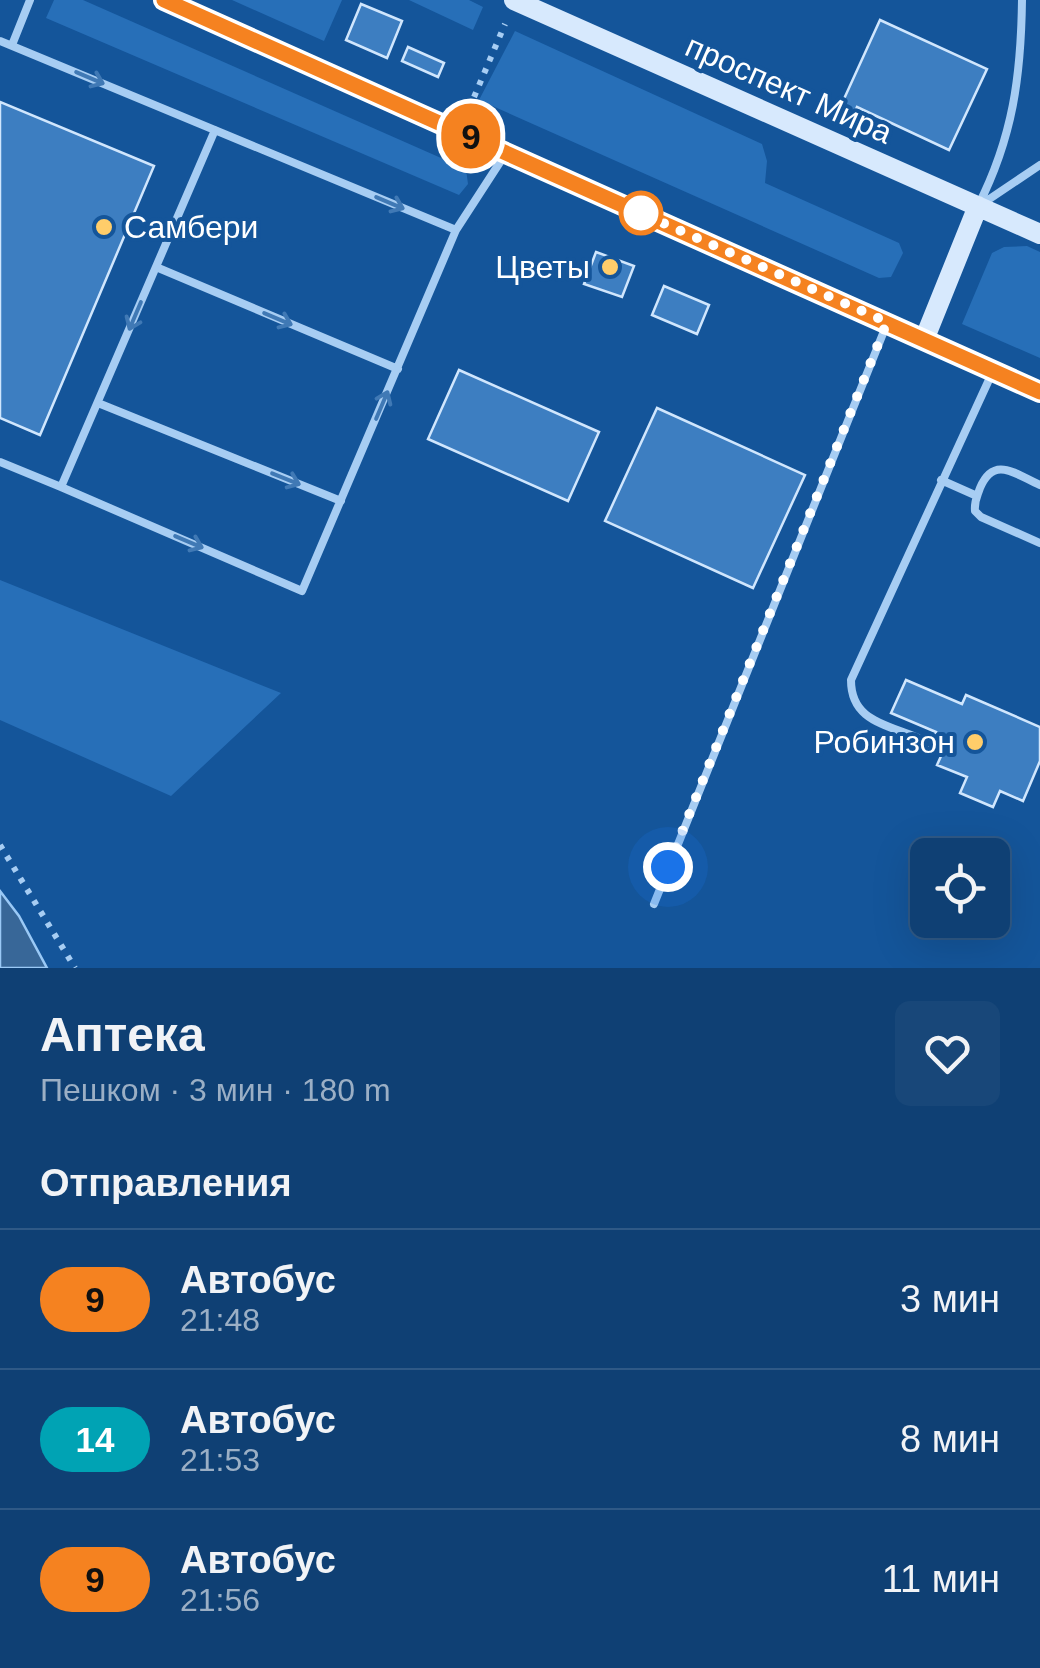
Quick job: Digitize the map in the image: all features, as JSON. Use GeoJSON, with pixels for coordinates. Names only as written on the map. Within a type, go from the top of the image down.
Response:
{"type":"FeatureCollection","features":[{"type":"Feature","properties":{"kind":"main road"},"geometry":{"type":"LineString","coordinates":[[164,0],[1040,392]]}},
{"type":"Feature","properties":{"kind":"main road","name":"проспект Мира"},"geometry":{"type":"LineString","coordinates":[[515,0],[1040,234]]}},
{"type":"Feature","properties":{"kind":"main road"},"geometry":{"type":"LineString","coordinates":[[924,340],[978,206]]}},
{"type":"Feature","properties":{"kind":"lane"},"geometry":{"type":"LineString","coordinates":[[12,45],[30,0]]}},
{"type":"Feature","properties":{"kind":"lane"},"geometry":{"type":"LineString","coordinates":[[978,206],[1013,117],[1021,54],[1022,0]]}},
{"type":"Feature","properties":{"kind":"lane"},"geometry":{"type":"LineString","coordinates":[[0,40],[456,230]]}},
{"type":"Feature","properties":{"kind":"lane"},"geometry":{"type":"LineString","coordinates":[[62,487],[215,130]]}},
{"type":"Feature","properties":{"kind":"lane"},"geometry":{"type":"LineString","coordinates":[[0,462],[302,590],[456,230],[506,152]]}},
{"type":"Feature","properties":{"kind":"lane"},"geometry":{"type":"LineString","coordinates":[[978,206],[1040,165]]}},
{"type":"Feature","properties":{"kind":"lane"},"geometry":{"type":"LineString","coordinates":[[156,268],[398,369]]}},
{"type":"Feature","properties":{"kind":"lane"},"geometry":{"type":"LineString","coordinates":[[654,904],[887,322]]}},
{"type":"Feature","properties":{"kind":"lane"},"geometry":{"type":"LineString","coordinates":[[918,738],[861,714],[851,698],[851,680],[993,371]]}},
{"type":"Feature","properties":{"kind":"lane"},"geometry":{"type":"LineString","coordinates":[[98,403],[341,502]]}},
{"type":"Feature","properties":{"kind":"lane"},"geometry":{"type":"LineString","coordinates":[[1040,485],[1002,468],[986,475],[974,511],[1040,543]]}},
{"type":"Feature","properties":{"kind":"lane"},"geometry":{"type":"LineString","coordinates":[[941,480],[977,496]]}},
{"type":"Feature","properties":{"kind":"path"},"geometry":{"type":"LineString","coordinates":[[459,131],[515,0]]}},
{"type":"Feature","properties":{"kind":"path"},"geometry":{"type":"LineString","coordinates":[[0,845],[76,968]]}},
{"type":"Feature","properties":{"kind":"shaded area"},"geometry":{"type":"Polygon","coordinates":[[[54,0],[83,0],[466,169],[468,184],[459,195],[46,18],[54,0]]]}},
{"type":"Feature","properties":{"kind":"shaded area"},"geometry":{"type":"Polygon","coordinates":[[[232,0],[342,0],[324,41],[232,0]]]}},
{"type":"Feature","properties":{"kind":"shaded area"},"geometry":{"type":"Polygon","coordinates":[[[409,0],[469,0],[483,7],[473,30],[409,0]]]}},
{"type":"Feature","properties":{"kind":"shaded area"},"geometry":{"type":"Polygon","coordinates":[[[515,31],[762,144],[767,161],[765,183],[899,243],[903,253],[891,277],[879,278],[479,100],[515,31]]]}},
{"type":"Feature","properties":{"kind":"shaded area"},"geometry":{"type":"Polygon","coordinates":[[[1027,246],[1040,252],[1040,358],[962,324],[992,253],[1004,247],[1027,246]]]}},
{"type":"Feature","properties":{"kind":"shaded area"},"geometry":{"type":"Polygon","coordinates":[[[0,580],[281,693],[171,796],[0,720],[0,580]]]}},
{"type":"Feature","properties":{"kind":"shaded area"},"geometry":{"type":"Polygon","coordinates":[[[0,891],[19,916],[47,968],[0,968],[0,891]]]}},
{"type":"Feature","properties":{"kind":"building"},"geometry":{"type":"Polygon","coordinates":[[[361,4],[402,21],[387,58],[346,40],[361,4]]]}},
{"type":"Feature","properties":{"kind":"building"},"geometry":{"type":"Polygon","coordinates":[[[880,20],[987,69],[949,150],[857,107],[852,118],[838,112],[880,20]]]}},
{"type":"Feature","properties":{"kind":"building"},"geometry":{"type":"Polygon","coordinates":[[[408,47],[444,63],[438,77],[402,61],[408,47]]]}},
{"type":"Feature","properties":{"kind":"building"},"geometry":{"type":"Polygon","coordinates":[[[0,102],[154,166],[40,435],[0,418],[0,102]]]}},
{"type":"Feature","properties":{"kind":"building"},"geometry":{"type":"Polygon","coordinates":[[[596,252],[634,266],[622,297],[584,284],[596,252]]]}},
{"type":"Feature","properties":{"kind":"building"},"geometry":{"type":"Polygon","coordinates":[[[664,286],[709,305],[697,334],[652,315],[664,286]]]}},
{"type":"Feature","properties":{"kind":"building"},"geometry":{"type":"Polygon","coordinates":[[[459,370],[599,432],[568,501],[428,439],[459,370]]]}},
{"type":"Feature","properties":{"kind":"building"},"geometry":{"type":"Polygon","coordinates":[[[657,408],[805,475],[753,588],[605,521],[657,408]]]}},
{"type":"Feature","properties":{"kind":"building"},"geometry":{"type":"Polygon","coordinates":[[[906,680],[962,704],[966,695],[1040,727],[1040,761],[1023,801],[1000,791],[993,807],[960,793],[967,777],[937,765],[942,754],[929,749],[936,732],[891,713],[906,680]]]}},
{"type":"Feature","properties":{"kind":"bus line","name":"9"},"geometry":{"type":"LineString","coordinates":[[164,0],[1040,392]]}},
{"type":"Feature","properties":{"kind":"place","name":"Самбери"},"geometry":{"type":"Point","coordinates":[104,227]}},
{"type":"Feature","properties":{"kind":"place","name":"Цветы"},"geometry":{"type":"Point","coordinates":[610,267]}},
{"type":"Feature","properties":{"kind":"place","name":"Робинзон"},"geometry":{"type":"Point","coordinates":[975,742]}},
{"type":"Feature","properties":{"kind":"route"},"geometry":{"type":"LineString","coordinates":[[641,213],[636,211],[887,322],[668,867]]}}]}
